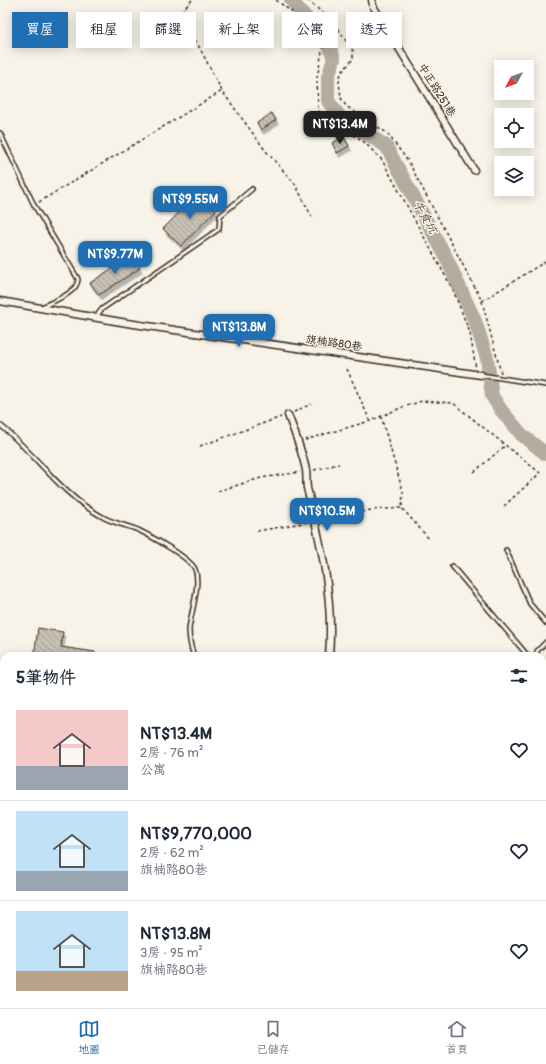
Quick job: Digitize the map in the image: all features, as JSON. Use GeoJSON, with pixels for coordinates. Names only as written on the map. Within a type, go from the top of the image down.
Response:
{"type":"FeatureCollection","features":[{"type":"Feature","properties":{"kind":"street","name":"中正路251巷"},"geometry":{"type":"LineString","coordinates":[[372,0],[373,6],[474,170]]}},
{"type":"Feature","properties":{"kind":"street","name":"旗楠路80巷"},"geometry":{"type":"LineString","coordinates":[[0,301],[95,318],[479,375]]}},
{"type":"Feature","properties":{"kind":"street"},"geometry":{"type":"LineString","coordinates":[[288,415],[299,442],[306,471],[306,485],[316,521],[329,592],[330,638],[328,652]]}},
{"type":"Feature","properties":{"kind":"lane"},"geometry":{"type":"LineString","coordinates":[[0,133],[34,205],[78,279],[74,290],[42,308]]}},
{"type":"Feature","properties":{"kind":"lane"},"geometry":{"type":"LineString","coordinates":[[95,318],[102,309],[219,229],[220,216],[252,189]]}},
{"type":"Feature","properties":{"kind":"lane","name":"旗楠路80巷"},"geometry":{"type":"LineString","coordinates":[[479,375],[546,385]]}},
{"type":"Feature","properties":{"kind":"lane"},"geometry":{"type":"LineString","coordinates":[[0,425],[15,436],[73,499],[102,517],[138,530],[184,558],[194,567],[196,586],[189,630],[193,652]]}},
{"type":"Feature","properties":{"kind":"lane"},"geometry":{"type":"LineString","coordinates":[[506,550],[530,604],[546,623]]}},
{"type":"Feature","properties":{"kind":"lane"},"geometry":{"type":"LineString","coordinates":[[452,566],[525,652]]}},
{"type":"Feature","properties":{"kind":"lane"},"geometry":{"type":"LineString","coordinates":[[537,652],[546,642]]}},
{"type":"Feature","properties":{"kind":"path"},"geometry":{"type":"LineString","coordinates":[[192,0],[181,12],[222,91],[265,150],[295,184],[313,219]]}},
{"type":"Feature","properties":{"kind":"path"},"geometry":{"type":"LineString","coordinates":[[276,0],[305,22],[323,46],[317,78],[318,110],[327,120],[362,140],[382,160],[453,290],[470,332],[479,375]]}},
{"type":"Feature","properties":{"kind":"path"},"geometry":{"type":"LineString","coordinates":[[308,0],[334,23],[353,51],[354,56],[341,73],[339,82],[339,92],[344,103],[386,133],[408,161],[482,301],[501,378]]}},
{"type":"Feature","properties":{"kind":"path"},"geometry":{"type":"LineString","coordinates":[[34,205],[222,91]]}},
{"type":"Feature","properties":{"kind":"path"},"geometry":{"type":"LineString","coordinates":[[482,301],[546,261]]}},
{"type":"Feature","properties":{"kind":"path"},"geometry":{"type":"LineString","coordinates":[[347,369],[370,421]]}},
{"type":"Feature","properties":{"kind":"path"},"geometry":{"type":"LineString","coordinates":[[299,442],[370,421],[422,402],[453,403],[540,473],[504,506]]}},
{"type":"Feature","properties":{"kind":"path"},"geometry":{"type":"LineString","coordinates":[[200,446],[288,415],[310,404]]}},
{"type":"Feature","properties":{"kind":"path"},"geometry":{"type":"LineString","coordinates":[[381,416],[403,492],[402,508],[430,540]]}},
{"type":"Feature","properties":{"kind":"path"},"geometry":{"type":"LineString","coordinates":[[474,472],[506,445]]}},
{"type":"Feature","properties":{"kind":"path"},"geometry":{"type":"LineString","coordinates":[[218,491],[261,478],[338,464]]}},
{"type":"Feature","properties":{"kind":"path"},"geometry":{"type":"LineString","coordinates":[[257,531],[371,510],[402,508]]}},
{"type":"Feature","properties":{"kind":"building"},"geometry":{"type":"Polygon","coordinates":[[[272,113],[276,120],[261,130],[257,123],[272,113]]]}},
{"type":"Feature","properties":{"kind":"building"},"geometry":{"type":"Polygon","coordinates":[[[344,137],[349,146],[337,153],[332,143],[344,137]]]}},
{"type":"Feature","properties":{"kind":"building"},"geometry":{"type":"Polygon","coordinates":[[[198,193],[216,210],[181,246],[163,229],[198,193]]]}},
{"type":"Feature","properties":{"kind":"building"},"geometry":{"type":"Polygon","coordinates":[[[132,255],[140,268],[99,295],[90,283],[132,255]]]}},
{"type":"Feature","properties":{"kind":"building"},"geometry":{"type":"Polygon","coordinates":[[[38,628],[63,632],[61,647],[95,652],[35,652],[38,628]]]}},
{"type":"Feature","properties":{"kind":"waterway","name":"牛食坑"},"geometry":{"type":"LineString","coordinates":[[291,0],[329,44],[334,59],[328,77],[328,101],[340,117],[386,146],[445,255],[475,321],[487,358],[492,396],[501,410],[522,435],[546,454]]}}]}
